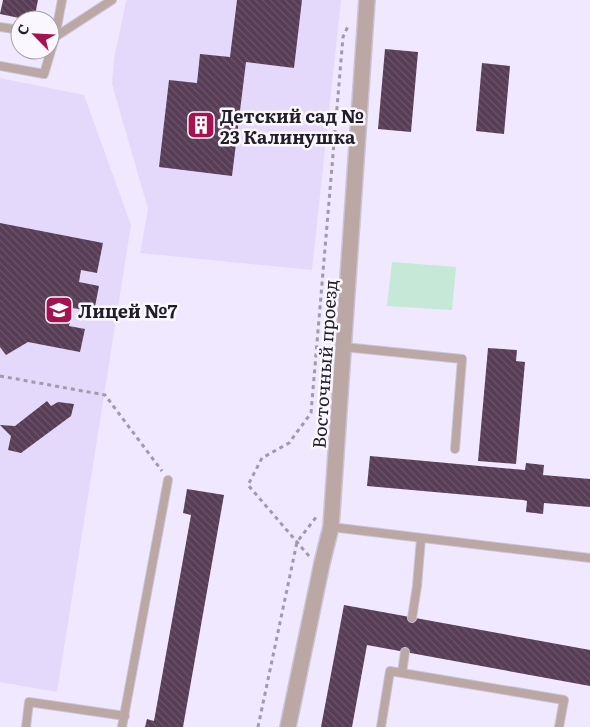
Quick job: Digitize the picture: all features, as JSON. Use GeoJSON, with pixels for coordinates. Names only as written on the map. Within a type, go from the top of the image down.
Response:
{"type":"FeatureCollection","features":[{"type":"Feature","properties":{"kind":"street","name":"Восточный проезд"},"geometry":{"type":"LineString","coordinates":[[288,727],[320,570],[331,527],[367,0]]}},
{"type":"Feature","properties":{"kind":"lane"},"geometry":{"type":"LineString","coordinates":[[60,32],[112,0]]}},
{"type":"Feature","properties":{"kind":"lane"},"geometry":{"type":"LineString","coordinates":[[0,66],[44,74],[47,60]]}},
{"type":"Feature","properties":{"kind":"lane"},"geometry":{"type":"LineString","coordinates":[[344,347],[462,359],[455,449]]}},
{"type":"Feature","properties":{"kind":"lane"},"geometry":{"type":"LineString","coordinates":[[122,727],[168,480]]}},
{"type":"Feature","properties":{"kind":"lane"},"geometry":{"type":"LineString","coordinates":[[331,527],[590,558]]}},
{"type":"Feature","properties":{"kind":"lane"},"geometry":{"type":"LineString","coordinates":[[412,618],[421,538]]}},
{"type":"Feature","properties":{"kind":"lane"},"geometry":{"type":"LineString","coordinates":[[402,672],[405,652]]}},
{"type":"Feature","properties":{"kind":"lane"},"geometry":{"type":"LineString","coordinates":[[381,727],[390,671],[564,700],[560,727]]}},
{"type":"Feature","properties":{"kind":"lane"},"geometry":{"type":"LineString","coordinates":[[26,727],[29,702],[124,716]]}},
{"type":"Feature","properties":{"kind":"path"},"geometry":{"type":"LineString","coordinates":[[320,570],[248,485],[262,458],[289,443],[311,413],[343,37],[350,22]]}},
{"type":"Feature","properties":{"kind":"path"},"geometry":{"type":"LineString","coordinates":[[0,376],[104,395],[168,480]]}},
{"type":"Feature","properties":{"kind":"path"},"geometry":{"type":"LineString","coordinates":[[258,727],[297,542],[321,511]]}},
{"type":"Feature","properties":{"kind":"shaded area"},"geometry":{"type":"Polygon","coordinates":[[[341,0],[312,270],[140,253],[148,209],[112,84],[114,59],[126,1],[341,0]]]}},
{"type":"Feature","properties":{"kind":"shaded area","name":"Лицей №7"},"geometry":{"type":"Polygon","coordinates":[[[0,78],[84,95],[131,225],[57,692],[0,682],[0,78]]]}},
{"type":"Feature","properties":{"kind":"green space"},"geometry":{"type":"Polygon","coordinates":[[[392,262],[456,267],[452,310],[387,306],[392,262]]]}},
{"type":"Feature","properties":{"kind":"building"},"geometry":{"type":"Polygon","coordinates":[[[3,0],[38,0],[36,10],[10,10],[10,16],[0,14],[3,0]]]}},
{"type":"Feature","properties":{"kind":"building","name":"Детский сад № 23 Калинушка"},"geometry":{"type":"Polygon","coordinates":[[[237,0],[302,0],[294,68],[246,62],[232,176],[159,167],[169,80],[197,83],[200,54],[230,57],[237,0]]]}},
{"type":"Feature","properties":{"kind":"building"},"geometry":{"type":"Polygon","coordinates":[[[385,49],[418,52],[411,132],[378,129],[385,49]]]}},
{"type":"Feature","properties":{"kind":"building"},"geometry":{"type":"Polygon","coordinates":[[[482,63],[510,66],[504,134],[476,131],[482,63]]]}},
{"type":"Feature","properties":{"kind":"building"},"geometry":{"type":"Polygon","coordinates":[[[0,223],[103,243],[97,273],[81,270],[79,282],[99,286],[94,312],[73,308],[69,326],[85,329],[80,352],[28,342],[6,355],[0,347],[0,223]]]}},
{"type":"Feature","properties":{"kind":"building"},"geometry":{"type":"Polygon","coordinates":[[[488,348],[517,350],[516,361],[525,362],[516,464],[478,461],[488,348]]]}},
{"type":"Feature","properties":{"kind":"building"},"geometry":{"type":"Polygon","coordinates":[[[47,401],[51,406],[58,402],[74,404],[71,416],[21,453],[8,450],[11,436],[0,425],[15,426],[47,401]]]}},
{"type":"Feature","properties":{"kind":"building"},"geometry":{"type":"Polygon","coordinates":[[[370,456],[525,470],[526,463],[544,465],[543,475],[590,479],[590,507],[544,503],[543,514],[526,512],[527,501],[523,500],[367,486],[370,456]]]}},
{"type":"Feature","properties":{"kind":"building"},"geometry":{"type":"Polygon","coordinates":[[[187,489],[224,495],[183,727],[145,727],[147,719],[154,721],[191,515],[183,513],[187,489]]]}},
{"type":"Feature","properties":{"kind":"building"},"geometry":{"type":"Polygon","coordinates":[[[344,605],[590,650],[590,686],[367,645],[352,727],[321,727],[344,605]]]}},
{"type":"Feature","properties":{"kind":"place","name":"Детский сад № 23 Калинушка"},"geometry":{"type":"Point","coordinates":[201,125]}},
{"type":"Feature","properties":{"kind":"place","name":"Лицей №7"},"geometry":{"type":"Point","coordinates":[59,310]}}]}
